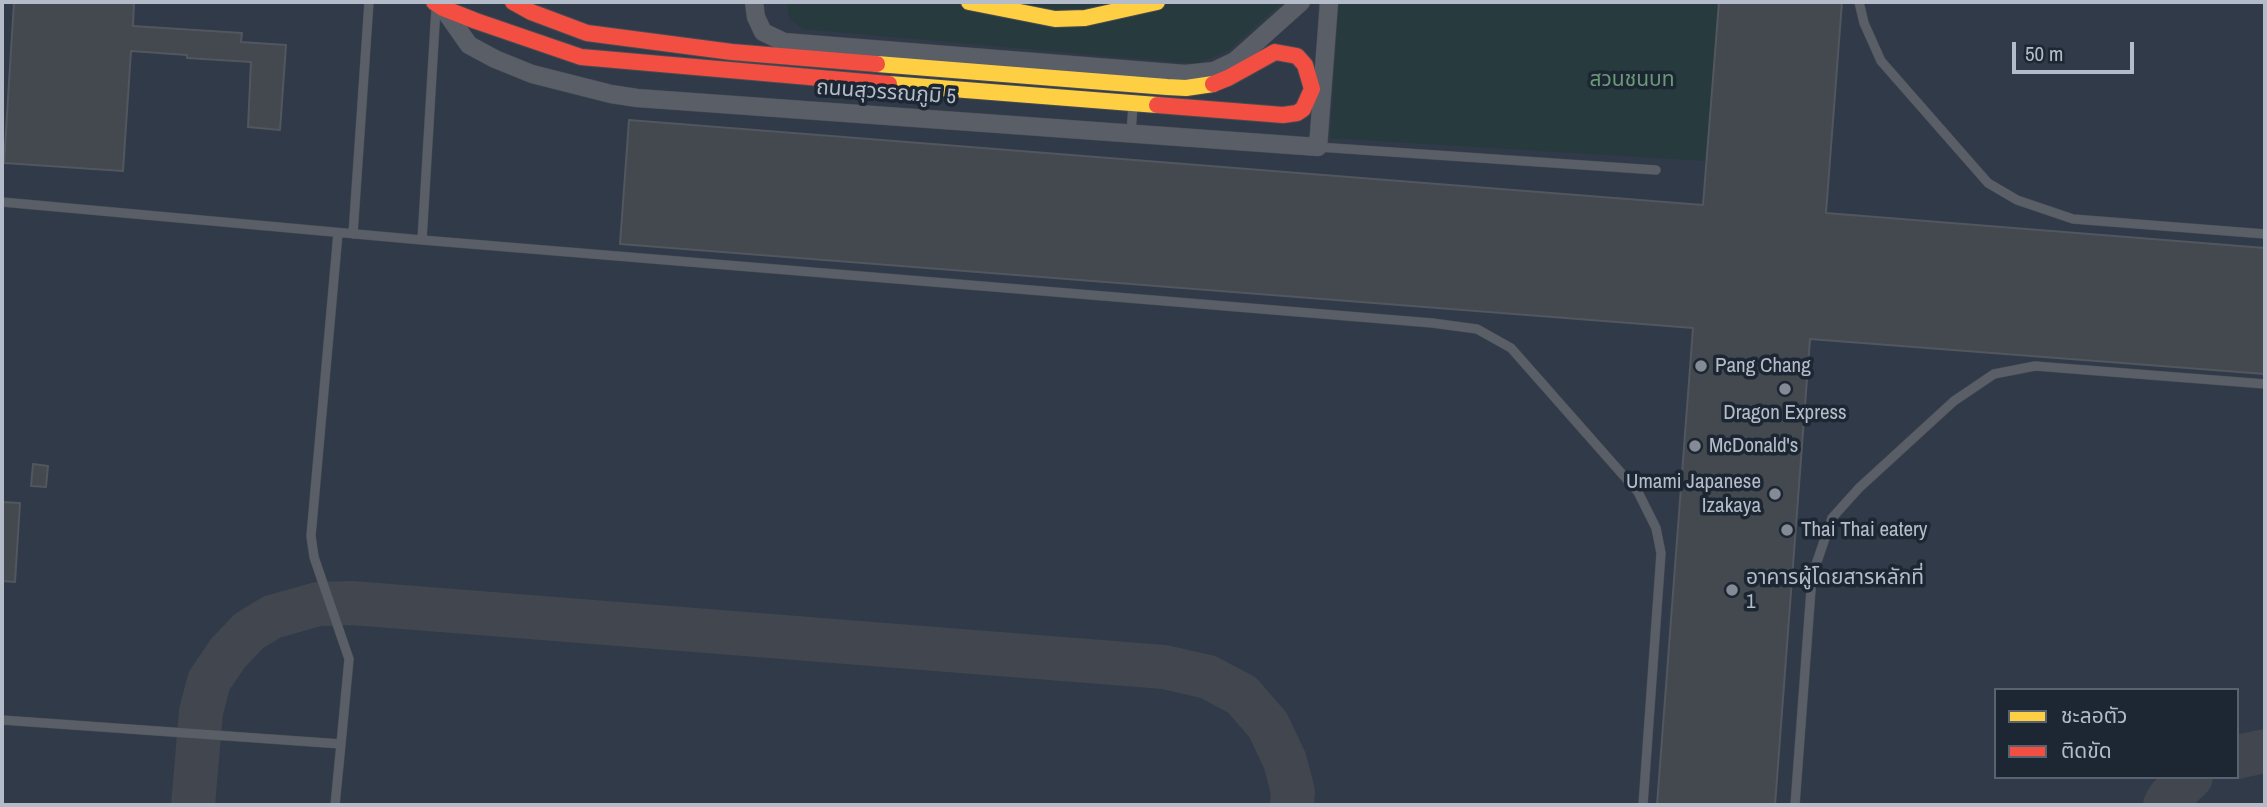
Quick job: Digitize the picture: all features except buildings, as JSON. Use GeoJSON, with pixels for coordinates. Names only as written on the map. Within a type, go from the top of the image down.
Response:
{"type":"FeatureCollection","features":[{"type":"Feature","properties":{"kind":"main road","name":"ถนนสุวรรณภูมิ 5"},"geometry":{"type":"LineString","coordinates":[[438,4],[509,33],[582,57],[1283,115],[1297,113],[1303,109],[1312,89],[1305,65],[1297,56],[1287,53],[1275,52],[1228,78],[1206,86],[1167,87],[732,52],[600,35],[587,33],[531,12],[513,2]]}},
{"type":"Feature","properties":{"kind":"main road"},"geometry":{"type":"LineString","coordinates":[[969,2],[1055,19],[1085,18],[1157,2]]}},
{"type":"Feature","properties":{"kind":"main road"},"geometry":{"type":"LineString","coordinates":[[998,2],[1062,9],[1109,2]]}},
{"type":"Feature","properties":{"kind":"street","name":"ถนนสุวรรณภูมิ 5"},"geometry":{"type":"LineString","coordinates":[[754,2],[756,17],[764,32],[784,42],[1185,75],[1214,71],[1235,61],[1301,2]]}},
{"type":"Feature","properties":{"kind":"street","name":"ถนนสุวรรณภูมิ 5"},"geometry":{"type":"LineString","coordinates":[[438,4],[469,45],[495,59],[532,74],[611,94],[1318,147],[1329,2]]}},
{"type":"Feature","properties":{"kind":"street","name":"ถนนสุวรรณภูมิ 5"},"geometry":{"type":"LineString","coordinates":[[1320,111],[1312,89],[1323,72]]}},
{"type":"Feature","properties":{"kind":"lane"},"geometry":{"type":"LineString","coordinates":[[353,234],[369,2]]}},
{"type":"Feature","properties":{"kind":"lane"},"geometry":{"type":"LineString","coordinates":[[1859,2],[1864,23],[1881,61],[1988,183],[2017,200],[2073,219],[2265,234]]}},
{"type":"Feature","properties":{"kind":"lane"},"geometry":{"type":"LineString","coordinates":[[422,240],[438,4]]}},
{"type":"Feature","properties":{"kind":"lane"},"geometry":{"type":"LineString","coordinates":[[1131,134],[1133,103]]}},
{"type":"Feature","properties":{"kind":"lane"},"geometry":{"type":"LineString","coordinates":[[1318,147],[1656,170]]}},
{"type":"Feature","properties":{"kind":"lane"},"geometry":{"type":"LineString","coordinates":[[2,202],[338,233],[1433,323],[1476,329],[1511,348],[1638,492],[1656,528],[1661,553],[1643,805]]}},
{"type":"Feature","properties":{"kind":"lane"},"geometry":{"type":"LineString","coordinates":[[335,805],[349,659],[314,557],[311,536],[338,233]]}},
{"type":"Feature","properties":{"kind":"lane"},"geometry":{"type":"LineString","coordinates":[[1795,805],[1812,576],[1832,518],[1858,488],[1954,401],[1994,374],[2035,366],[2265,384]]}},
{"type":"Feature","properties":{"kind":"lane"},"geometry":{"type":"LineString","coordinates":[[2,720],[341,744]]}},
{"type":"Feature","properties":{"kind":"shaded area"},"geometry":{"type":"Polygon","coordinates":[[[2,2],[2265,2],[2265,805],[2,805],[2,2]]]}},
{"type":"Feature","properties":{"kind":"green space"},"geometry":{"type":"Polygon","coordinates":[[[787,2],[1283,2],[1229,50],[1199,63],[803,29],[789,18],[787,2]]]}},
{"type":"Feature","properties":{"kind":"green space","name":"สวนชนบท"},"geometry":{"type":"Polygon","coordinates":[[[1339,2],[1719,2],[1707,161],[1330,138],[1339,2]]]}},
{"type":"Feature","properties":{"kind":"taxiway"},"geometry":{"type":"LineString","coordinates":[[193,805],[201,712],[209,681],[228,653],[249,631],[272,617],[318,604],[352,603],[1164,667],[1208,677],[1242,695],[1268,725],[1285,761],[1293,792],[1292,805]]}},
{"type":"Feature","properties":{"kind":"taxiway"},"geometry":{"type":"LineString","coordinates":[[2239,757],[2265,751]]}},
{"type":"Feature","properties":{"kind":"taxiway"},"geometry":{"type":"LineString","coordinates":[[2165,805],[2189,779]]}},
{"type":"Feature","properties":{"kind":"traffic: slow"},"geometry":{"type":"LineString","coordinates":[[969,2],[1055,19],[1085,18],[1157,2]]}},
{"type":"Feature","properties":{"kind":"traffic: slow"},"geometry":{"type":"LineString","coordinates":[[877,64],[1167,87],[1186,88],[1213,84]]}},
{"type":"Feature","properties":{"kind":"traffic: slow"},"geometry":{"type":"LineString","coordinates":[[889,84],[1157,105]]}},
{"type":"Feature","properties":{"kind":"traffic: jam"},"geometry":{"type":"LineString","coordinates":[[434,2],[476,21],[581,57],[889,84]]}},
{"type":"Feature","properties":{"kind":"traffic: jam"},"geometry":{"type":"LineString","coordinates":[[513,2],[531,12],[587,33],[732,52],[877,64]]}},
{"type":"Feature","properties":{"kind":"traffic: jam"},"geometry":{"type":"LineString","coordinates":[[1157,105],[1283,115],[1297,113],[1303,109],[1312,89],[1305,65],[1297,56],[1275,52],[1213,84]]}},
{"type":"Feature","properties":{"kind":"place","name":"Pang Chang"},"geometry":{"type":"Point","coordinates":[1701,366]}},
{"type":"Feature","properties":{"kind":"place","name":"Dragon Express"},"geometry":{"type":"Point","coordinates":[1785,389]}},
{"type":"Feature","properties":{"kind":"place","name":"McDonald's"},"geometry":{"type":"Point","coordinates":[1695,446]}},
{"type":"Feature","properties":{"kind":"place","name":"Umami Japanese Izakaya"},"geometry":{"type":"Point","coordinates":[1775,494]}},
{"type":"Feature","properties":{"kind":"place","name":"Thai Thai eatery"},"geometry":{"type":"Point","coordinates":[1787,530]}},
{"type":"Feature","properties":{"kind":"place","name":"อาคารผู้โดยสารหลักที่ 1"},"geometry":{"type":"Point","coordinates":[1732,590]}}]}
